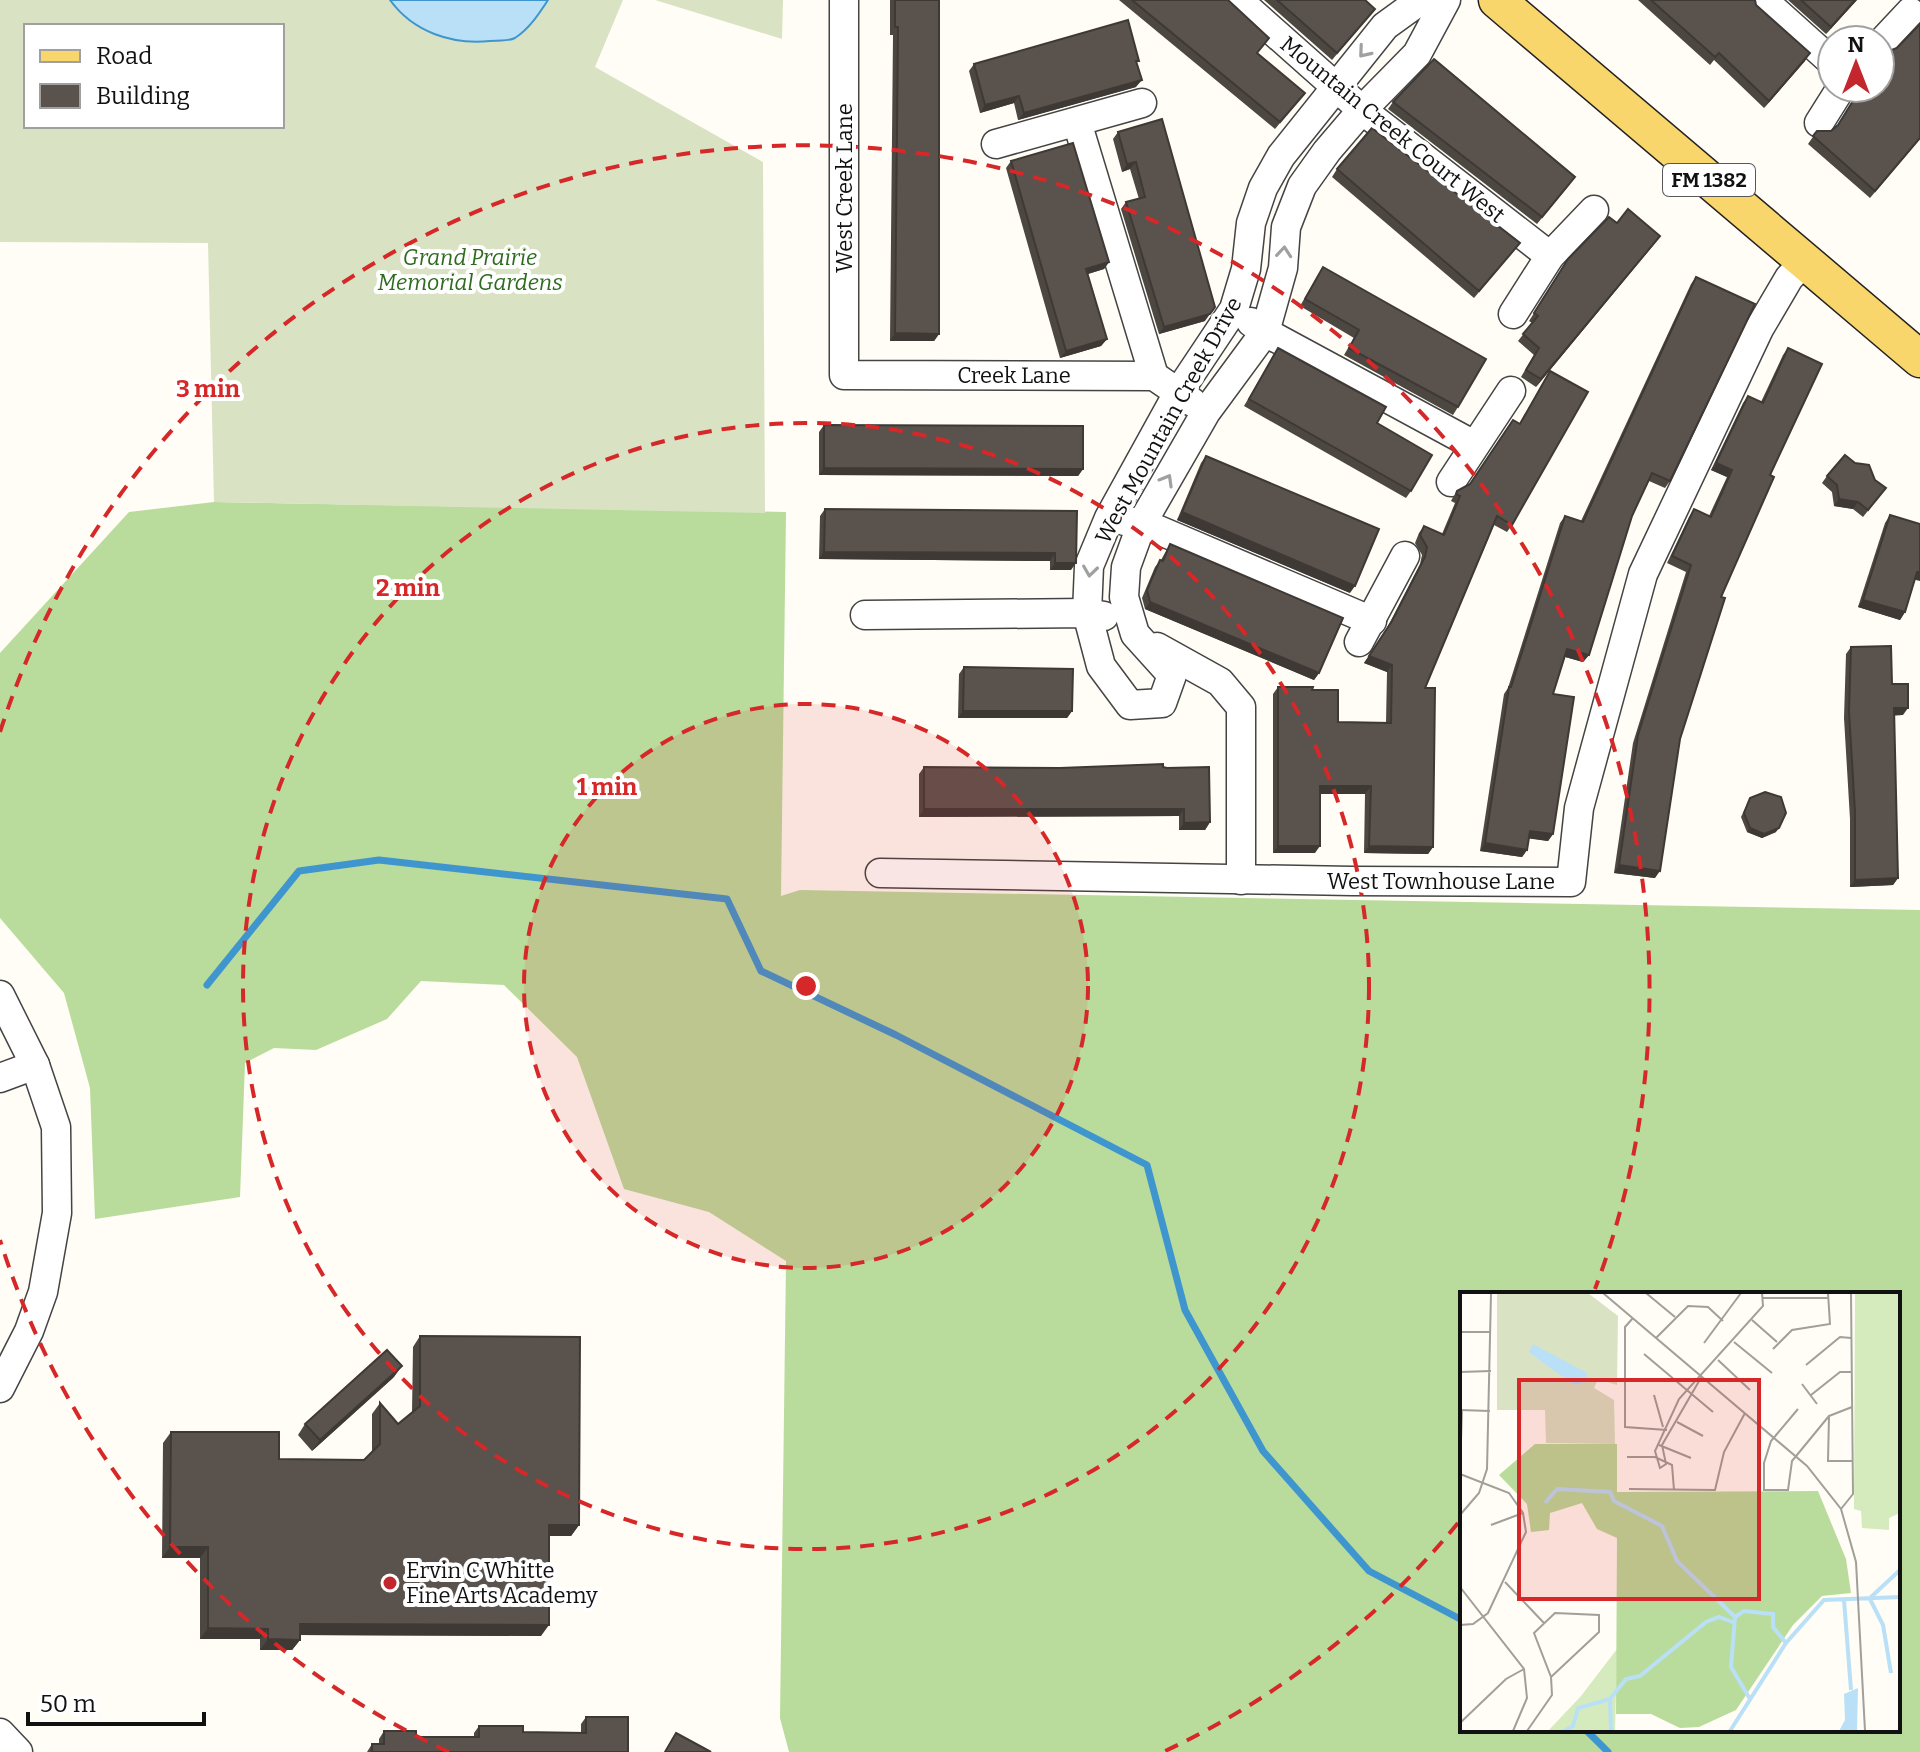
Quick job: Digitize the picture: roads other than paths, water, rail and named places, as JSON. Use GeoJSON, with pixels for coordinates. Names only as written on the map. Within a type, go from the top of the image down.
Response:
{"type":"FeatureCollection","features":[{"type":"Feature","properties":{"kind":"main road","name":"FM 1382"},"geometry":{"type":"LineString","coordinates":[[1497,0],[1920,359]]}},
{"type":"Feature","properties":{"kind":"street","name":"West Creek Lane"},"geometry":{"type":"LineString","coordinates":[[844,0],[844,375]]}},
{"type":"Feature","properties":{"kind":"street","name":"Mountain Creek Court West"},"geometry":{"type":"LineString","coordinates":[[1238,0],[1362,110],[1550,256]]}},
{"type":"Feature","properties":{"kind":"street","name":"West Mountain Creek Drive"},"geometry":{"type":"LineString","coordinates":[[1421,0],[1385,26],[1281,156],[1263,188],[1251,223],[1246,269],[1234,309],[1178,393],[1109,518],[1089,566],[1087,613],[1101,666],[1130,705],[1162,703],[1172,675],[1135,634],[1124,597],[1126,567],[1142,523],[1206,412],[1265,332],[1283,268],[1286,227],[1302,186],[1362,110],[1417,54],[1446,0]]}},
{"type":"Feature","properties":{"kind":"street"},"geometry":{"type":"LineString","coordinates":[[1763,0],[1816,48]]}},
{"type":"Feature","properties":{"kind":"street"},"geometry":{"type":"LineString","coordinates":[[1896,27],[1910,12]]}},
{"type":"Feature","properties":{"kind":"street"},"geometry":{"type":"LineString","coordinates":[[996,144],[1142,103]]}},
{"type":"Feature","properties":{"kind":"street"},"geometry":{"type":"LineString","coordinates":[[1819,123],[1831,104]]}},
{"type":"Feature","properties":{"kind":"street"},"geometry":{"type":"LineString","coordinates":[[1077,122],[1154,376],[1206,412]]}},
{"type":"Feature","properties":{"kind":"street"},"geometry":{"type":"LineString","coordinates":[[1513,314],[1550,256],[1594,210]]}},
{"type":"Feature","properties":{"kind":"street","name":"West Townhouse Lane"},"geometry":{"type":"LineString","coordinates":[[880,873],[1571,882],[1579,808],[1643,574],[1759,329],[1789,278],[1805,261]]}},
{"type":"Feature","properties":{"kind":"street"},"geometry":{"type":"LineString","coordinates":[[1234,309],[1265,332],[1474,445]]}},
{"type":"Feature","properties":{"kind":"street","name":"Creek Lane"},"geometry":{"type":"LineString","coordinates":[[844,375],[1154,376]]}},
{"type":"Feature","properties":{"kind":"street"},"geometry":{"type":"LineString","coordinates":[[1451,482],[1511,391]]}},
{"type":"Feature","properties":{"kind":"street"},"geometry":{"type":"LineString","coordinates":[[1109,518],[1142,523],[1366,632],[1405,556]]}},
{"type":"Feature","properties":{"kind":"street","name":"West Mountain Creek Drive"},"geometry":{"type":"LineString","coordinates":[[865,615],[1087,613],[1111,618],[1220,682],[1241,707],[1241,880]]}},
{"type":"Feature","properties":{"kind":"street"},"geometry":{"type":"LineString","coordinates":[[0,995],[35,1065],[56,1127],[57,1213],[43,1292],[29,1331],[0,1388]]}},
{"type":"Feature","properties":{"kind":"street"},"geometry":{"type":"LineString","coordinates":[[0,1078],[35,1065]]}},
{"type":"Feature","properties":{"kind":"street"},"geometry":{"type":"LineString","coordinates":[[0,1733],[18,1752]]}},
{"type":"Feature","properties":{"kind":"water"},"geometry":{"type":"Polygon","coordinates":[[[390,0],[548,0],[529,26],[515,38],[476,42],[434,34],[410,20],[390,0]]]}},
{"type":"Feature","properties":{"kind":"waterway"},"geometry":{"type":"LineString","coordinates":[[207,985],[299,871],[379,860],[727,899],[761,971],[896,1035],[1147,1165],[1185,1310],[1263,1451],[1369,1571],[1460,1619]]}},
{"type":"Feature","properties":{"kind":"waterway"},"geometry":{"type":"LineString","coordinates":[[1588,1732],[1608,1752]]}},
{"type":"Feature","properties":{"kind":"place","name":"Ervin C Whitte Fine Arts Academy"},"geometry":{"type":"Point","coordinates":[390,1583]}},
{"type":"Feature","properties":{"kind":"park label","name":"Grand Prairie Memorial Gardens"},"geometry":{"type":"Point","coordinates":[470,270]}}]}
